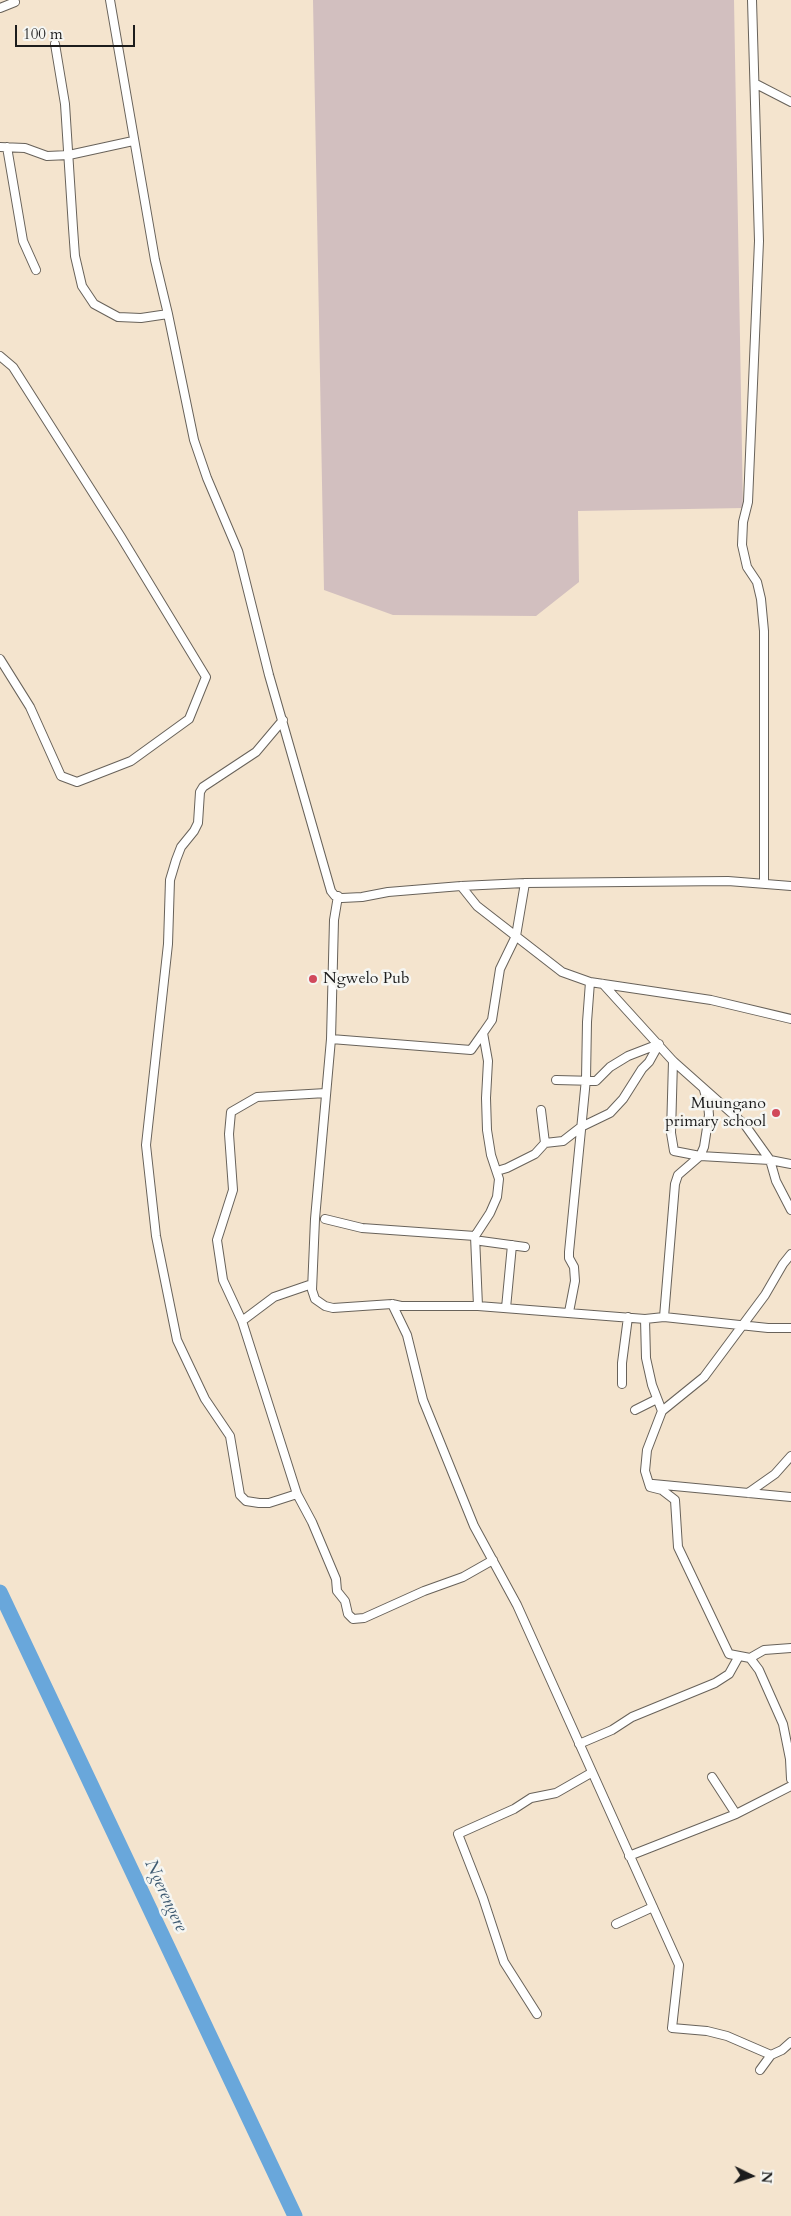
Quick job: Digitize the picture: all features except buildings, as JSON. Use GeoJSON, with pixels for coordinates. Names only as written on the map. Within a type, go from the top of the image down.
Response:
{"type":"FeatureCollection","features":[{"type":"Feature","properties":{"kind":"street"},"geometry":{"type":"LineString","coordinates":[[110,0],[155,260],[194,440],[207,478],[238,551],[282,720],[331,891],[338,896],[362,897],[388,892],[525,883],[728,881],[791,886]]}},
{"type":"Feature","properties":{"kind":"street"},"geometry":{"type":"LineString","coordinates":[[752,0],[756,84],[758,275],[748,502],[743,522],[742,545],[747,567],[757,582],[761,599],[764,631],[764,883]]}},
{"type":"Feature","properties":{"kind":"street"},"geometry":{"type":"LineString","coordinates":[[0,8],[15,2]]}},
{"type":"Feature","properties":{"kind":"street"},"geometry":{"type":"LineString","coordinates":[[55,44],[65,104],[70,155],[75,256],[82,286],[94,304],[118,317],[142,318],[168,314]]}},
{"type":"Feature","properties":{"kind":"street"},"geometry":{"type":"LineString","coordinates":[[756,84],[791,102]]}},
{"type":"Feature","properties":{"kind":"street"},"geometry":{"type":"LineString","coordinates":[[36,270],[23,241],[4,147],[25,148],[47,156],[70,155],[133,141]]}},
{"type":"Feature","properties":{"kind":"street"},"geometry":{"type":"LineString","coordinates":[[0,356],[13,367],[121,537],[206,677],[189,718],[131,761],[77,782],[61,776],[30,707],[0,659]]}},
{"type":"Feature","properties":{"kind":"street"},"geometry":{"type":"LineString","coordinates":[[282,720],[256,752],[203,787],[200,792],[198,823],[181,847],[176,860],[170,880],[168,944],[146,1145],[156,1236],[178,1340],[205,1399],[230,1436],[240,1495],[246,1501],[269,1503],[297,1494]]}},
{"type":"Feature","properties":{"kind":"street"},"geometry":{"type":"LineString","coordinates":[[331,1038],[471,1050],[492,1020],[500,969],[516,936],[525,883]]}},
{"type":"Feature","properties":{"kind":"street"},"geometry":{"type":"LineString","coordinates":[[461,886],[477,906],[562,972],[590,982],[710,1000],[791,1019]]}},
{"type":"Feature","properties":{"kind":"street"},"geometry":{"type":"LineString","coordinates":[[338,896],[334,920],[331,1038],[315,1219],[312,1284],[315,1299],[325,1306],[333,1308],[392,1304],[401,1306],[478,1306],[645,1319],[664,1317],[791,1328]]}},
{"type":"Feature","properties":{"kind":"street"},"geometry":{"type":"LineString","coordinates":[[569,1312],[575,1281],[574,1268],[569,1258],[569,1252],[586,1082],[590,982]]}},
{"type":"Feature","properties":{"kind":"street"},"geometry":{"type":"LineString","coordinates":[[603,984],[673,1061],[744,1124],[770,1160],[776,1181],[791,1210]]}},
{"type":"Feature","properties":{"kind":"street"},"geometry":{"type":"LineString","coordinates":[[478,1306],[478,1238],[497,1197],[498,1179],[497,1170],[491,1155],[487,1130],[488,1061],[483,1033]]}},
{"type":"Feature","properties":{"kind":"street"},"geometry":{"type":"LineString","coordinates":[[497,1170],[507,1168],[535,1154],[546,1143],[563,1141],[582,1127],[610,1113],[623,1099],[659,1044]]}},
{"type":"Feature","properties":{"kind":"street"},"geometry":{"type":"LineString","coordinates":[[556,1080],[596,1081],[610,1067],[628,1056],[659,1044]]}},
{"type":"Feature","properties":{"kind":"street"},"geometry":{"type":"LineString","coordinates":[[673,1061],[671,1134],[674,1151],[700,1156],[770,1160],[791,1164]]}},
{"type":"Feature","properties":{"kind":"street"},"geometry":{"type":"LineString","coordinates":[[664,1317],[675,1184],[678,1175],[700,1156],[707,1136],[709,1115],[704,1090]]}},
{"type":"Feature","properties":{"kind":"street"},"geometry":{"type":"LineString","coordinates":[[326,1093],[257,1097],[231,1112],[228,1134],[233,1190],[217,1240],[223,1280],[242,1321],[297,1494],[312,1522],[336,1579],[337,1591],[345,1601],[348,1614],[353,1619],[364,1618],[424,1590],[463,1577],[492,1560]]}},
{"type":"Feature","properties":{"kind":"street"},"geometry":{"type":"LineString","coordinates":[[541,1110],[546,1143]]}},
{"type":"Feature","properties":{"kind":"street"},"geometry":{"type":"LineString","coordinates":[[325,1218],[362,1228],[478,1238],[525,1247]]}},
{"type":"Feature","properties":{"kind":"street"},"geometry":{"type":"LineString","coordinates":[[506,1308],[512,1245]]}},
{"type":"Feature","properties":{"kind":"street"},"geometry":{"type":"LineString","coordinates":[[791,1254],[783,1264],[766,1295],[704,1377],[662,1412],[647,1450],[645,1472],[650,1487],[662,1490],[675,1500],[678,1547],[729,1654],[750,1658],[764,1650],[791,1648]]}},
{"type":"Feature","properties":{"kind":"street"},"geometry":{"type":"LineString","coordinates":[[242,1321],[274,1297],[312,1284]]}},
{"type":"Feature","properties":{"kind":"street"},"geometry":{"type":"LineString","coordinates":[[392,1304],[407,1335],[423,1400],[474,1526],[517,1605],[679,1965],[672,2028],[707,2031],[727,2036],[771,2055]]}},
{"type":"Feature","properties":{"kind":"street"},"geometry":{"type":"LineString","coordinates":[[622,1384],[622,1363],[628,1317]]}},
{"type":"Feature","properties":{"kind":"street"},"geometry":{"type":"LineString","coordinates":[[645,1319],[646,1358],[652,1385],[662,1412]]}},
{"type":"Feature","properties":{"kind":"street"},"geometry":{"type":"LineString","coordinates":[[635,1410],[657,1399]]}},
{"type":"Feature","properties":{"kind":"street"},"geometry":{"type":"LineString","coordinates":[[748,1493],[775,1474],[791,1456]]}},
{"type":"Feature","properties":{"kind":"street"},"geometry":{"type":"LineString","coordinates":[[648,1483],[791,1497]]}},
{"type":"Feature","properties":{"kind":"street"},"geometry":{"type":"LineString","coordinates":[[578,1744],[612,1730],[632,1717],[715,1682],[729,1674],[738,1656]]}},
{"type":"Feature","properties":{"kind":"street"},"geometry":{"type":"LineString","coordinates":[[750,1658],[759,1670],[783,1724],[790,1759],[791,1778]]}},
{"type":"Feature","properties":{"kind":"street"},"geometry":{"type":"LineString","coordinates":[[537,2014],[504,1962],[483,1898],[458,1834],[514,1809],[531,1798],[556,1793],[591,1773]]}},
{"type":"Feature","properties":{"kind":"street"},"geometry":{"type":"LineString","coordinates":[[712,1777],[736,1814]]}},
{"type":"Feature","properties":{"kind":"street"},"geometry":{"type":"LineString","coordinates":[[629,1856],[736,1814],[791,1786]]}},
{"type":"Feature","properties":{"kind":"street"},"geometry":{"type":"LineString","coordinates":[[616,1924],[652,1907]]}},
{"type":"Feature","properties":{"kind":"street"},"geometry":{"type":"LineString","coordinates":[[782,2050],[791,2042]]}},
{"type":"Feature","properties":{"kind":"street"},"geometry":{"type":"LineString","coordinates":[[760,2070],[771,2055],[791,2048]]}},
{"type":"Feature","properties":{"kind":"shaded area"},"geometry":{"type":"Polygon","coordinates":[[[313,0],[734,0],[743,508],[578,511],[579,582],[536,616],[393,615],[324,590],[313,0]]]}},
{"type":"Feature","properties":{"kind":"waterway","name":"Ngerengere"},"geometry":{"type":"LineString","coordinates":[[0,1592],[295,2216]]}},
{"type":"Feature","properties":{"kind":"place","name":"Ngwelo Pub"},"geometry":{"type":"Point","coordinates":[313,979]}},
{"type":"Feature","properties":{"kind":"place","name":"Muungano primary school"},"geometry":{"type":"Point","coordinates":[776,1113]}}]}
